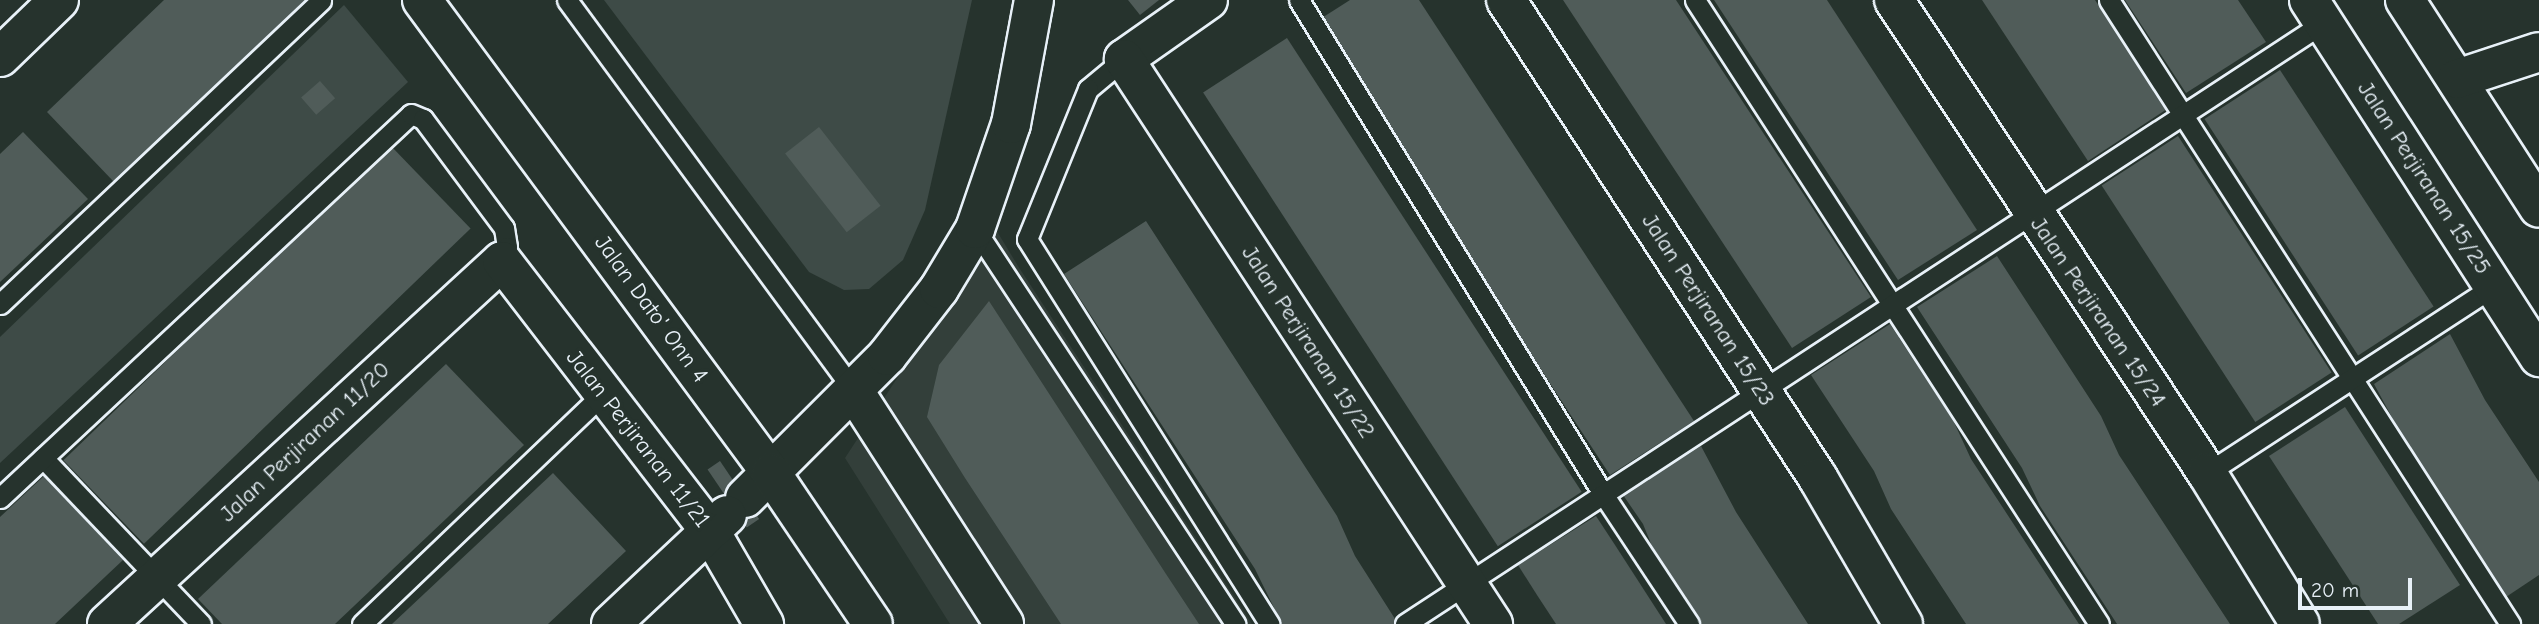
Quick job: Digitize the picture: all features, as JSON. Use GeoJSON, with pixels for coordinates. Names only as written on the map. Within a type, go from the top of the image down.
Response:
{"type":"FeatureCollection","features":[{"type":"Feature","properties":{"kind":"street"},"geometry":{"type":"LineString","coordinates":[[0,57],[59,0]]}},
{"type":"Feature","properties":{"kind":"street","name":"Jalan Dato' Onn 4"},"geometry":{"type":"LineString","coordinates":[[422,0],[740,503],[873,624]]}},
{"type":"Feature","properties":{"kind":"street"},"geometry":{"type":"LineString","coordinates":[[611,624],[854,391],[939,289],[975,229],[1011,124],[1034,0]]}},
{"type":"Feature","properties":{"kind":"street"},"geometry":{"type":"LineString","coordinates":[[1124,59],[1208,0]]}},
{"type":"Feature","properties":{"kind":"street","name":"Jalan Perjiranan 15/23"},"geometry":{"type":"LineString","coordinates":[[1506,0],[1818,478],[1903,624]]}},
{"type":"Feature","properties":{"kind":"street","name":"Jalan Perjiranan 15/24"},"geometry":{"type":"LineString","coordinates":[[1894,0],[2032,215],[2207,473],[2300,624]]}},
{"type":"Feature","properties":{"kind":"street"},"geometry":{"type":"LineString","coordinates":[[2405,0],[2539,208]]}},
{"type":"Feature","properties":{"kind":"street","name":"Jalan Perjiranan 15/25"},"geometry":{"type":"LineString","coordinates":[[2316,11],[2539,357]]}},
{"type":"Feature","properties":{"kind":"street"},"geometry":{"type":"LineString","coordinates":[[2457,79],[2539,52]]}},
{"type":"Feature","properties":{"kind":"street","name":"Jalan Perjiranan 15/22"},"geometry":{"type":"LineString","coordinates":[[1124,59],[1493,624]]}},
{"type":"Feature","properties":{"kind":"street","name":"Jalan Perjiranan 11/21"},"geometry":{"type":"LineString","coordinates":[[502,261],[603,394],[740,503],[764,624]]}},
{"type":"Feature","properties":{"kind":"street","name":"Jalan Perjiranan 11/20"},"geometry":{"type":"LineString","coordinates":[[107,624],[502,261]]}},
{"type":"Feature","properties":{"kind":"street"},"geometry":{"type":"LineString","coordinates":[[854,391],[1004,624]]}},
{"type":"Feature","properties":{"kind":"lane"},"geometry":{"type":"LineString","coordinates":[[0,304],[321,0]]}},
{"type":"Feature","properties":{"kind":"lane"},"geometry":{"type":"LineString","coordinates":[[567,0],[854,391]]}},
{"type":"Feature","properties":{"kind":"lane"},"geometry":{"type":"LineString","coordinates":[[1299,0],[1603,495],[1689,624]]}},
{"type":"Feature","properties":{"kind":"lane"},"geometry":{"type":"LineString","coordinates":[[1695,0],[2099,624]]}},
{"type":"Feature","properties":{"kind":"lane"},"geometry":{"type":"LineString","coordinates":[[2109,0],[2510,624]]}},
{"type":"Feature","properties":{"kind":"lane"},"geometry":{"type":"LineString","coordinates":[[1405,624],[2183,115],[2316,11]]}},
{"type":"Feature","properties":{"kind":"lane"},"geometry":{"type":"LineString","coordinates":[[1124,59],[1088,89],[1027,239],[1269,624]]}},
{"type":"Feature","properties":{"kind":"lane"},"geometry":{"type":"LineString","coordinates":[[0,498],[411,114],[423,119],[504,228],[507,247],[502,261]]}},
{"type":"Feature","properties":{"kind":"lane"},"geometry":{"type":"LineString","coordinates":[[975,229],[1235,624]]}},
{"type":"Feature","properties":{"kind":"lane"},"geometry":{"type":"LineString","coordinates":[[2207,473],[2494,286]]}},
{"type":"Feature","properties":{"kind":"lane"},"geometry":{"type":"LineString","coordinates":[[362,624],[603,394]]}},
{"type":"Feature","properties":{"kind":"lane"},"geometry":{"type":"LineString","coordinates":[[43,458],[201,624]]}},
{"type":"Feature","properties":{"kind":"shaded area"},"geometry":{"type":"Polygon","coordinates":[[[604,0],[972,0],[925,210],[903,260],[869,289],[844,290],[809,272],[604,0]]]}},
{"type":"Feature","properties":{"kind":"shaded area"},"geometry":{"type":"Polygon","coordinates":[[[344,5],[408,82],[0,463],[0,337],[344,5]]]}},
{"type":"Feature","properties":{"kind":"shaded area"},"geometry":{"type":"Polygon","coordinates":[[[995,228],[1252,624],[950,624],[845,458],[995,228]]]}},
{"type":"Feature","properties":{"kind":"building"},"geometry":{"type":"Polygon","coordinates":[[[164,0],[305,0],[114,182],[47,112],[164,0]]]}},
{"type":"Feature","properties":{"kind":"building"},"geometry":{"type":"Polygon","coordinates":[[[1128,0],[1159,0],[1140,15],[1128,0]]]}},
{"type":"Feature","properties":{"kind":"building"},"geometry":{"type":"Polygon","coordinates":[[[1350,0],[1419,0],[1694,421],[1610,475],[1314,23],[1350,0]]]}},
{"type":"Feature","properties":{"kind":"building"},"geometry":{"type":"Polygon","coordinates":[[[1563,0],[1676,0],[1871,297],[1792,348],[1563,0]]]}},
{"type":"Feature","properties":{"kind":"building"},"geometry":{"type":"Polygon","coordinates":[[[1714,0],[1827,0],[1977,230],[1898,280],[1714,0]]]}},
{"type":"Feature","properties":{"kind":"building"},"geometry":{"type":"Polygon","coordinates":[[[1982,0],[2095,0],[2167,109],[2088,161],[1982,0]]]}},
{"type":"Feature","properties":{"kind":"building"},"geometry":{"type":"Polygon","coordinates":[[[2125,0],[2238,0],[2266,42],[2186,93],[2125,0]]]}},
{"type":"Feature","properties":{"kind":"building"},"geometry":{"type":"Polygon","coordinates":[[[1287,38],[1582,492],[1498,546],[1203,92],[1287,38]]]}},
{"type":"Feature","properties":{"kind":"building"},"geometry":{"type":"Polygon","coordinates":[[[2280,70],[2434,307],[2358,356],[2205,119],[2280,70]]]}},
{"type":"Feature","properties":{"kind":"building"},"geometry":{"type":"Polygon","coordinates":[[[320,81],[335,98],[316,115],[301,97],[320,81]]]}},
{"type":"Feature","properties":{"kind":"building"},"geometry":{"type":"Polygon","coordinates":[[[819,127],[881,206],[847,232],[785,153],[819,127]]]}},
{"type":"Feature","properties":{"kind":"building"},"geometry":{"type":"Polygon","coordinates":[[[23,132],[88,199],[0,282],[0,154],[23,132]]]}},
{"type":"Feature","properties":{"kind":"building"},"geometry":{"type":"Polygon","coordinates":[[[2178,136],[2332,373],[2255,422],[2102,186],[2178,136]]]}},
{"type":"Feature","properties":{"kind":"building"},"geometry":{"type":"Polygon","coordinates":[[[390,145],[471,228],[144,544],[63,460],[390,145]]]}},
{"type":"Feature","properties":{"kind":"building"},"geometry":{"type":"Polygon","coordinates":[[[1146,221],[1337,516],[1355,556],[1397,622],[1394,624],[1282,624],[1255,569],[1064,274],[1146,221]]]}},
{"type":"Feature","properties":{"kind":"building"},"geometry":{"type":"Polygon","coordinates":[[[1997,256],[2101,416],[2119,455],[2230,624],[2117,624],[2040,506],[2022,468],[1917,307],[1997,256]]]}},
{"type":"Feature","properties":{"kind":"building"},"geometry":{"type":"Polygon","coordinates":[[[989,301],[1199,624],[1061,624],[965,478],[927,417],[939,365],[989,301]]]}},
{"type":"Feature","properties":{"kind":"building"},"geometry":{"type":"Polygon","coordinates":[[[1890,324],[1953,420],[1971,459],[2079,624],[1966,624],[1891,509],[1874,471],[1811,375],[1890,324]]]}},
{"type":"Feature","properties":{"kind":"building"},"geometry":{"type":"Polygon","coordinates":[[[2450,334],[2485,400],[2539,482],[2539,575],[2506,597],[2409,449],[2374,384],[2450,334]]]}},
{"type":"Feature","properties":{"kind":"building"},"geometry":{"type":"Polygon","coordinates":[[[446,364],[524,445],[335,624],[222,624],[198,599],[446,364]]]}},
{"type":"Feature","properties":{"kind":"building"},"geometry":{"type":"Polygon","coordinates":[[[2345,407],[2460,585],[2399,624],[2378,624],[2269,456],[2345,407]]]}},
{"type":"Feature","properties":{"kind":"building"},"geometry":{"type":"Polygon","coordinates":[[[1701,446],[1736,512],[1808,624],[1699,624],[1658,561],[1643,524],[1623,495],[1701,446]]]}},
{"type":"Feature","properties":{"kind":"building"},"geometry":{"type":"Polygon","coordinates":[[[720,461],[759,519],[747,527],[708,469],[720,461]]]}},
{"type":"Feature","properties":{"kind":"building"},"geometry":{"type":"Polygon","coordinates":[[[553,473],[626,551],[548,624],[392,624],[553,473]]]}},
{"type":"Feature","properties":{"kind":"building"},"geometry":{"type":"Polygon","coordinates":[[[44,476],[123,560],[55,624],[0,624],[0,517],[44,476]]]}},
{"type":"Feature","properties":{"kind":"building"},"geometry":{"type":"Polygon","coordinates":[[[1596,516],[1666,624],[1556,624],[1537,595],[1518,565],[1596,516]]]}}]}
